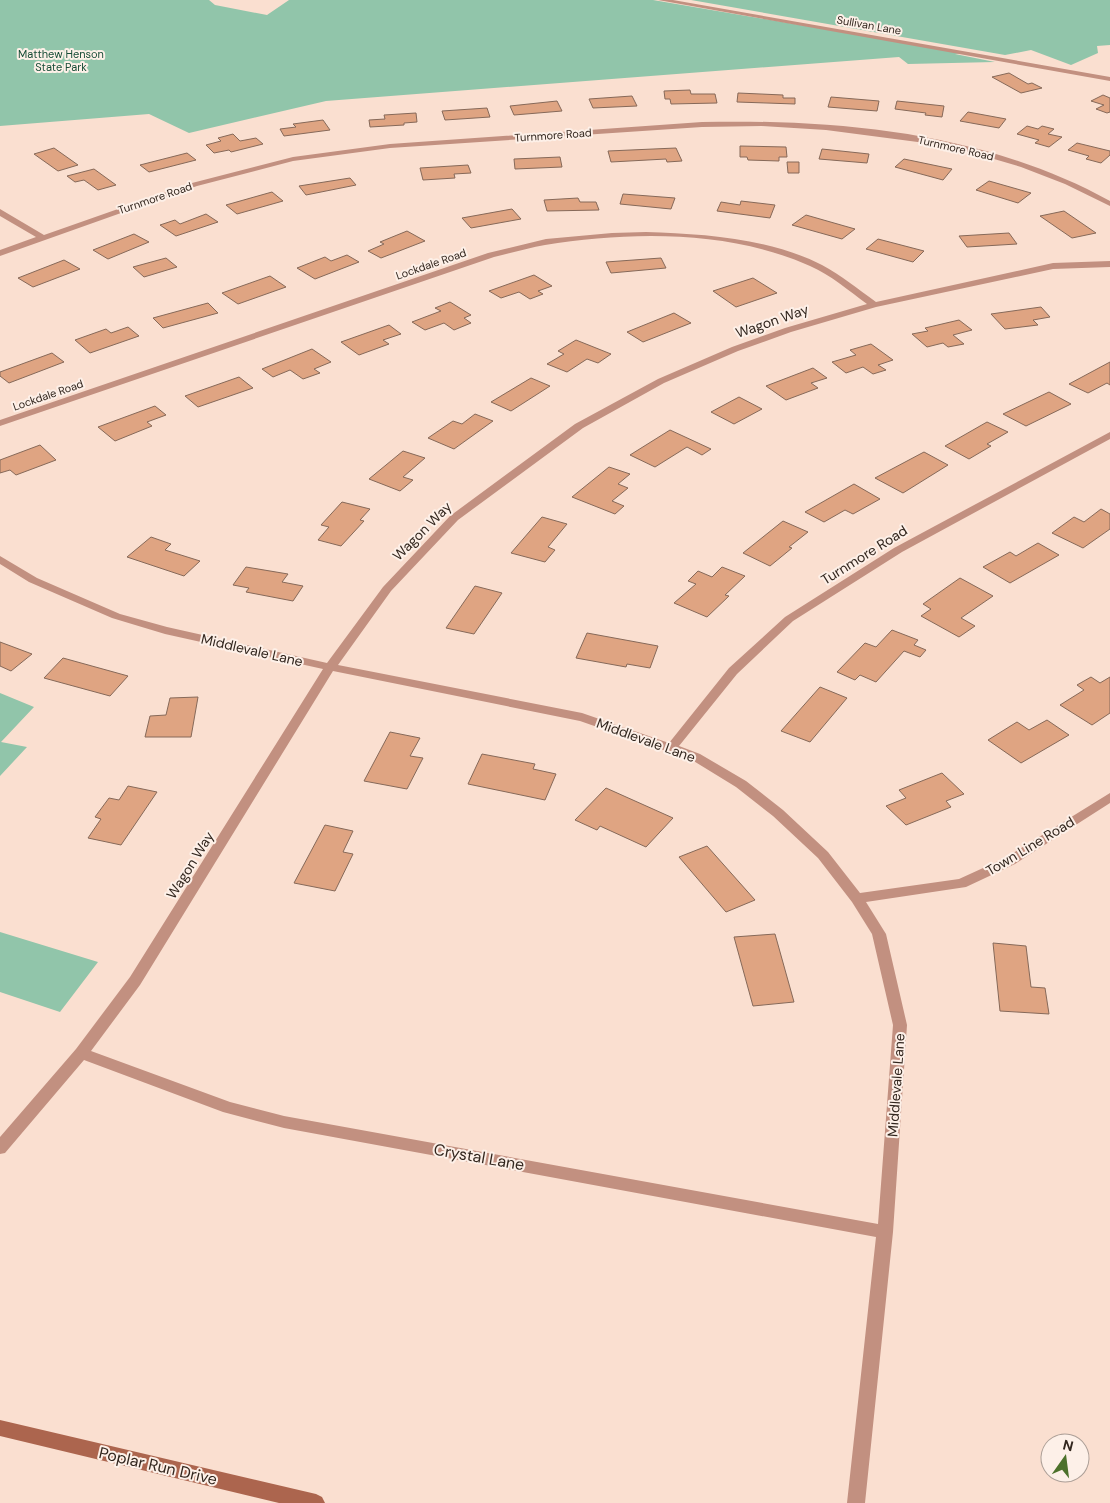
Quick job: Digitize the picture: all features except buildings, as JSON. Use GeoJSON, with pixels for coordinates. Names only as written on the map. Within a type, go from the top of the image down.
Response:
{"type":"FeatureCollection","features":[{"type":"Feature","properties":{"kind":"street","name":"Sullivan Lane"},"geometry":{"type":"LineString","coordinates":[[661,0],[1110,79]]}},
{"type":"Feature","properties":{"kind":"street","name":"Turnmore Road"},"geometry":{"type":"LineString","coordinates":[[0,253],[189,185],[306,157],[368,147],[664,127],[759,124],[834,128],[892,134],[958,146],[1003,158],[1052,175],[1094,194],[1110,204]]}},
{"type":"Feature","properties":{"kind":"street"},"geometry":{"type":"LineString","coordinates":[[0,212],[43,238]]}},
{"type":"Feature","properties":{"kind":"street","name":"Lockdale Road"},"geometry":{"type":"LineString","coordinates":[[0,423],[491,255],[546,242],[672,234],[732,241],[788,254],[815,265],[874,304]]}},
{"type":"Feature","properties":{"kind":"street","name":"Wagon Way"},"geometry":{"type":"LineString","coordinates":[[0,1148],[81,1053],[135,981],[330,667],[386,589],[454,518],[579,426],[661,381],[736,348],[874,304],[1053,266],[1110,264]]}},
{"type":"Feature","properties":{"kind":"street","name":"Turnmore Road"},"geometry":{"type":"LineString","coordinates":[[670,748],[733,671],[789,619],[898,550],[1110,435]]}},
{"type":"Feature","properties":{"kind":"street","name":"Middlevale Lane"},"geometry":{"type":"LineString","coordinates":[[0,559],[33,580],[116,616],[165,630],[330,667],[582,717],[670,748],[696,758],[741,784],[778,813],[823,855],[857,898],[879,934],[900,1025],[885,1232],[856,1503]]}},
{"type":"Feature","properties":{"kind":"street","name":"Town Line Road"},"geometry":{"type":"LineString","coordinates":[[857,898],[961,884],[1010,861],[1110,797]]}},
{"type":"Feature","properties":{"kind":"street","name":"Crystal Lane"},"geometry":{"type":"LineString","coordinates":[[81,1053],[228,1108],[284,1122],[885,1232]]}},
{"type":"Feature","properties":{"kind":"street","name":"Poplar Run Drive"},"geometry":{"type":"LineString","coordinates":[[0,1428],[316,1503]]}},
{"type":"Feature","properties":{"kind":"green space","name":"Matthew Henson State Park"},"geometry":{"type":"Polygon","coordinates":[[[0,0],[209,0],[215,5],[267,15],[289,0],[653,0],[964,53],[955,54],[995,62],[908,64],[899,57],[326,101],[189,133],[149,114],[0,126],[0,0]]]}},
{"type":"Feature","properties":{"kind":"green space"},"geometry":{"type":"Polygon","coordinates":[[[691,0],[1110,0],[1110,45],[1097,46],[1098,53],[1071,65],[1031,50],[1005,55],[691,0]]]}},
{"type":"Feature","properties":{"kind":"green space"},"geometry":{"type":"Polygon","coordinates":[[[0,693],[34,707],[1,742],[27,747],[0,776],[0,693]]]}},
{"type":"Feature","properties":{"kind":"green space"},"geometry":{"type":"Polygon","coordinates":[[[0,932],[98,962],[60,1012],[0,992],[0,932]]]}}]}
